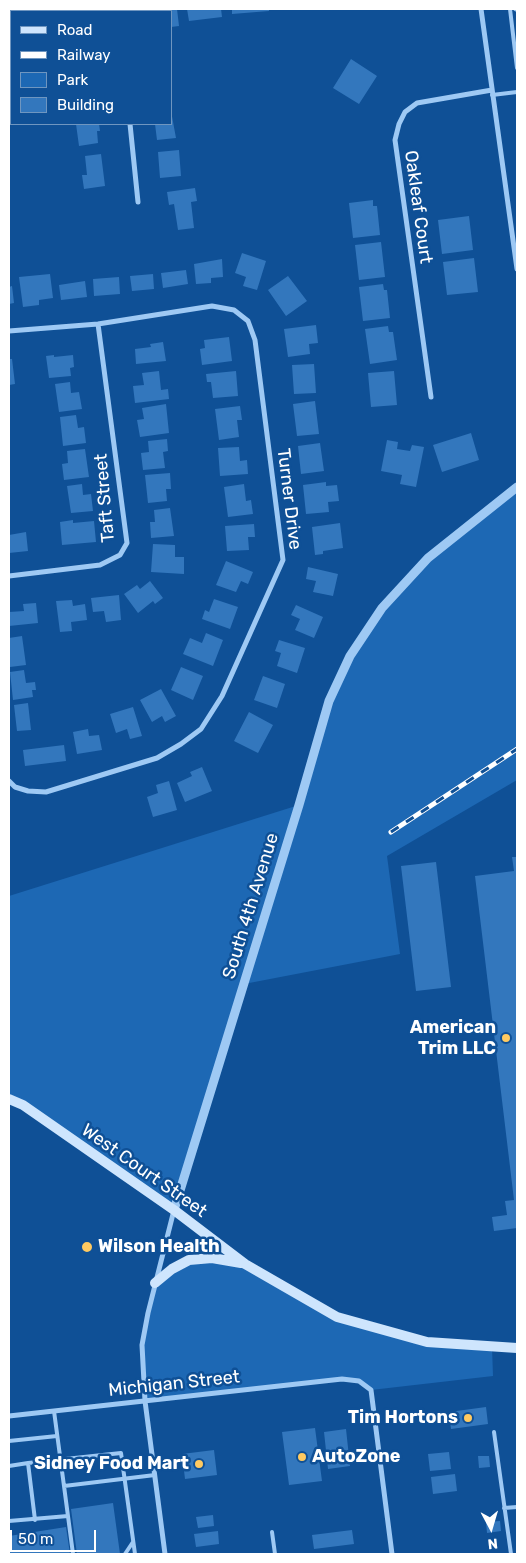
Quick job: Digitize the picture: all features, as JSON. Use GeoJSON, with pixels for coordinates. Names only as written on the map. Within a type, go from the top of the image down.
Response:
{"type":"FeatureCollection","features":[{"type":"Feature","properties":{"kind":"main road","name":"West Court Street"},"geometry":{"type":"LineString","coordinates":[[9,1099],[23,1105],[174,1210],[245,1264],[336,1317],[427,1342],[516,1351]]}},
{"type":"Feature","properties":{"kind":"main road"},"geometry":{"type":"LineString","coordinates":[[155,1283],[172,1269],[189,1260],[212,1258],[245,1264]]}},
{"type":"Feature","properties":{"kind":"street"},"geometry":{"type":"LineString","coordinates":[[481,9],[517,269]]}},
{"type":"Feature","properties":{"kind":"street","name":"Oakleaf Court"},"geometry":{"type":"LineString","coordinates":[[431,397],[395,140],[399,124],[405,112],[417,102],[492,92]]}},
{"type":"Feature","properties":{"kind":"street"},"geometry":{"type":"LineString","coordinates":[[130,125],[138,202]]}},
{"type":"Feature","properties":{"kind":"street","name":"Turner Drive"},"geometry":{"type":"LineString","coordinates":[[9,331],[98,324],[212,306],[234,310],[248,321],[254,340],[283,560],[222,696],[201,728],[181,744],[157,758],[46,792],[28,791],[15,787],[9,781]]}},
{"type":"Feature","properties":{"kind":"street","name":"Taft Street"},"geometry":{"type":"LineString","coordinates":[[9,576],[100,565],[120,555],[127,543],[98,324]]}},
{"type":"Feature","properties":{"kind":"street","name":"South 4th Avenue"},"geometry":{"type":"LineString","coordinates":[[165,1554],[145,1401],[142,1345],[155,1283],[174,1210],[299,805],[328,701],[350,656],[382,608],[428,558],[517,487]]}},
{"type":"Feature","properties":{"kind":"street","name":"Michigan Street"},"geometry":{"type":"LineString","coordinates":[[9,1416],[342,1379],[359,1381],[371,1390],[392,1554]]}},
{"type":"Feature","properties":{"kind":"lane"},"geometry":{"type":"LineString","coordinates":[[510,9],[517,68]]}},
{"type":"Feature","properties":{"kind":"lane"},"geometry":{"type":"LineString","coordinates":[[492,92],[517,92]]}},
{"type":"Feature","properties":{"kind":"lane"},"geometry":{"type":"LineString","coordinates":[[54,1411],[73,1554]]}},
{"type":"Feature","properties":{"kind":"lane"},"geometry":{"type":"LineString","coordinates":[[494,1432],[511,1554]]}},
{"type":"Feature","properties":{"kind":"lane"},"geometry":{"type":"LineString","coordinates":[[9,1441],[57,1436]]}},
{"type":"Feature","properties":{"kind":"lane"},"geometry":{"type":"LineString","coordinates":[[9,1466],[121,1453],[126,1478],[135,1554]]}},
{"type":"Feature","properties":{"kind":"lane"},"geometry":{"type":"LineString","coordinates":[[28,1463],[35,1520]]}},
{"type":"Feature","properties":{"kind":"lane"},"geometry":{"type":"LineString","coordinates":[[64,1486],[155,1475]]}},
{"type":"Feature","properties":{"kind":"lane"},"geometry":{"type":"LineString","coordinates":[[504,1508],[517,1507]]}},
{"type":"Feature","properties":{"kind":"lane"},"geometry":{"type":"LineString","coordinates":[[9,1522],[68,1516]]}},
{"type":"Feature","properties":{"kind":"lane"},"geometry":{"type":"LineString","coordinates":[[272,1532],[275,1554]]}},
{"type":"Feature","properties":{"kind":"lane"},"geometry":{"type":"LineString","coordinates":[[125,1554],[133,1542]]}},
{"type":"Feature","properties":{"kind":"green space"},"geometry":{"type":"Polygon","coordinates":[[[517,487],[517,780],[387,856],[400,954],[244,984],[174,1210],[9,1099],[9,896],[299,805],[329,701],[382,608],[428,558],[517,487]]]}},
{"type":"Feature","properties":{"kind":"green space"},"geometry":{"type":"Polygon","coordinates":[[[189,1260],[245,1264],[337,1317],[427,1342],[492,1347],[493,1376],[371,1390],[359,1381],[342,1379],[145,1401],[142,1345],[155,1283],[189,1260]]]}},
{"type":"Feature","properties":{"kind":"building"},"geometry":{"type":"Polygon","coordinates":[[[177,9],[179,26],[172,27],[172,10],[163,10],[177,9]]]}},
{"type":"Feature","properties":{"kind":"building"},"geometry":{"type":"Polygon","coordinates":[[[187,9],[221,9],[222,17],[189,21],[187,9]]]}},
{"type":"Feature","properties":{"kind":"building"},"geometry":{"type":"Polygon","coordinates":[[[232,9],[269,9],[269,11],[232,14],[232,9]]]}},
{"type":"Feature","properties":{"kind":"building"},"geometry":{"type":"Polygon","coordinates":[[[351,59],[377,76],[359,104],[333,88],[351,59]]]}},
{"type":"Feature","properties":{"kind":"building"},"geometry":{"type":"Polygon","coordinates":[[[172,116],[176,138],[157,140],[155,125],[172,125],[172,116]]]}},
{"type":"Feature","properties":{"kind":"building"},"geometry":{"type":"Polygon","coordinates":[[[76,125],[99,125],[100,131],[97,131],[98,143],[79,146],[76,125]]]}},
{"type":"Feature","properties":{"kind":"building"},"geometry":{"type":"Polygon","coordinates":[[[179,150],[181,176],[160,178],[158,152],[179,150]]]}},
{"type":"Feature","properties":{"kind":"building"},"geometry":{"type":"Polygon","coordinates":[[[101,154],[105,186],[84,189],[82,175],[87,175],[85,156],[101,154]]]}},
{"type":"Feature","properties":{"kind":"building"},"geometry":{"type":"Polygon","coordinates":[[[195,188],[197,201],[191,202],[194,228],[178,230],[174,204],[169,205],[167,192],[195,188]]]}},
{"type":"Feature","properties":{"kind":"building"},"geometry":{"type":"Polygon","coordinates":[[[373,200],[373,206],[377,206],[380,235],[353,238],[349,203],[373,200]]]}},
{"type":"Feature","properties":{"kind":"building"},"geometry":{"type":"Polygon","coordinates":[[[469,216],[473,250],[442,254],[438,220],[469,216]]]}},
{"type":"Feature","properties":{"kind":"building"},"geometry":{"type":"Polygon","coordinates":[[[381,242],[385,277],[359,280],[355,245],[381,242]]]}},
{"type":"Feature","properties":{"kind":"building"},"geometry":{"type":"Polygon","coordinates":[[[242,253],[266,261],[257,290],[243,286],[246,277],[235,273],[242,253]]]}},
{"type":"Feature","properties":{"kind":"building"},"geometry":{"type":"Polygon","coordinates":[[[474,258],[478,292],[447,295],[443,262],[474,258]]]}},
{"type":"Feature","properties":{"kind":"building"},"geometry":{"type":"Polygon","coordinates":[[[222,259],[223,277],[211,278],[211,283],[196,284],[194,264],[222,259]]]}},
{"type":"Feature","properties":{"kind":"building"},"geometry":{"type":"Polygon","coordinates":[[[186,270],[188,284],[163,288],[161,273],[186,270]]]}},
{"type":"Feature","properties":{"kind":"building"},"geometry":{"type":"Polygon","coordinates":[[[50,274],[53,298],[39,300],[39,305],[23,307],[19,277],[50,274]]]}},
{"type":"Feature","properties":{"kind":"building"},"geometry":{"type":"Polygon","coordinates":[[[153,274],[154,289],[132,291],[130,276],[153,274]]]}},
{"type":"Feature","properties":{"kind":"building"},"geometry":{"type":"Polygon","coordinates":[[[288,276],[307,301],[286,316],[268,290],[288,276]]]}},
{"type":"Feature","properties":{"kind":"building"},"geometry":{"type":"Polygon","coordinates":[[[119,277],[120,294],[94,296],[93,279],[119,277]]]}},
{"type":"Feature","properties":{"kind":"building"},"geometry":{"type":"Polygon","coordinates":[[[85,281],[87,297],[61,300],[59,285],[85,281]]]}},
{"type":"Feature","properties":{"kind":"building"},"geometry":{"type":"Polygon","coordinates":[[[383,284],[384,290],[387,290],[390,318],[363,321],[359,287],[383,284]]]}},
{"type":"Feature","properties":{"kind":"building"},"geometry":{"type":"Polygon","coordinates":[[[12,286],[14,303],[9,304],[9,287],[12,286]]]}},
{"type":"Feature","properties":{"kind":"building"},"geometry":{"type":"Polygon","coordinates":[[[316,325],[318,343],[309,344],[310,354],[288,357],[284,329],[316,325]]]}},
{"type":"Feature","properties":{"kind":"building"},"geometry":{"type":"Polygon","coordinates":[[[388,326],[389,332],[393,332],[397,360],[370,364],[365,329],[388,326]]]}},
{"type":"Feature","properties":{"kind":"building"},"geometry":{"type":"Polygon","coordinates":[[[229,337],[232,361],[202,365],[200,349],[205,348],[204,340],[229,337]]]}},
{"type":"Feature","properties":{"kind":"building"},"geometry":{"type":"Polygon","coordinates":[[[163,342],[166,361],[136,364],[135,349],[151,347],[150,344],[163,342]]]}},
{"type":"Feature","properties":{"kind":"building"},"geometry":{"type":"Polygon","coordinates":[[[54,355],[54,357],[73,355],[74,367],[70,368],[71,376],[49,378],[46,356],[54,355]]]}},
{"type":"Feature","properties":{"kind":"building"},"geometry":{"type":"Polygon","coordinates":[[[9,359],[12,359],[15,384],[9,385],[9,359]]]}},
{"type":"Feature","properties":{"kind":"building"},"geometry":{"type":"Polygon","coordinates":[[[314,364],[316,393],[294,394],[292,365],[314,364]]]}},
{"type":"Feature","properties":{"kind":"building"},"geometry":{"type":"Polygon","coordinates":[[[159,371],[161,390],[168,389],[169,399],[135,403],[133,386],[144,385],[142,373],[159,371]]]}},
{"type":"Feature","properties":{"kind":"building"},"geometry":{"type":"Polygon","coordinates":[[[236,371],[238,396],[213,398],[211,382],[207,382],[206,374],[236,371]]]}},
{"type":"Feature","properties":{"kind":"building"},"geometry":{"type":"Polygon","coordinates":[[[394,371],[397,405],[371,407],[368,373],[394,371]]]}},
{"type":"Feature","properties":{"kind":"building"},"geometry":{"type":"Polygon","coordinates":[[[70,382],[71,393],[79,392],[82,409],[59,412],[55,384],[70,382]]]}},
{"type":"Feature","properties":{"kind":"building"},"geometry":{"type":"Polygon","coordinates":[[[315,401],[319,434],[297,436],[293,404],[315,401]]]}},
{"type":"Feature","properties":{"kind":"building"},"geometry":{"type":"Polygon","coordinates":[[[166,404],[169,433],[140,437],[137,420],[144,419],[142,408],[166,404]]]}},
{"type":"Feature","properties":{"kind":"building"},"geometry":{"type":"Polygon","coordinates":[[[240,406],[242,420],[237,420],[239,437],[219,440],[215,409],[240,406]]]}},
{"type":"Feature","properties":{"kind":"building"},"geometry":{"type":"Polygon","coordinates":[[[76,415],[78,428],[84,427],[86,443],[63,446],[60,417],[76,415]]]}},
{"type":"Feature","properties":{"kind":"building"},"geometry":{"type":"Polygon","coordinates":[[[471,433],[479,460],[442,472],[433,445],[471,433]]]}},
{"type":"Feature","properties":{"kind":"building"},"geometry":{"type":"Polygon","coordinates":[[[167,439],[168,451],[163,452],[165,468],[143,470],[141,453],[149,452],[148,441],[167,439]]]}},
{"type":"Feature","properties":{"kind":"building"},"geometry":{"type":"Polygon","coordinates":[[[387,440],[398,442],[397,449],[410,451],[412,445],[424,447],[416,487],[400,484],[402,475],[381,471],[387,440]]]}},
{"type":"Feature","properties":{"kind":"building"},"geometry":{"type":"Polygon","coordinates":[[[320,443],[324,471],[301,474],[298,446],[320,443]]]}},
{"type":"Feature","properties":{"kind":"building"},"geometry":{"type":"Polygon","coordinates":[[[239,447],[240,461],[247,460],[248,474],[220,476],[218,448],[239,447]]]}},
{"type":"Feature","properties":{"kind":"building"},"geometry":{"type":"Polygon","coordinates":[[[85,449],[89,477],[64,480],[62,464],[68,463],[67,451],[85,449]]]}},
{"type":"Feature","properties":{"kind":"building"},"geometry":{"type":"Polygon","coordinates":[[[170,473],[171,489],[166,489],[167,501],[148,503],[145,475],[170,473]]]}},
{"type":"Feature","properties":{"kind":"building"},"geometry":{"type":"Polygon","coordinates":[[[326,482],[326,486],[337,485],[339,501],[328,502],[329,512],[306,514],[303,485],[326,482]]]}},
{"type":"Feature","properties":{"kind":"building"},"geometry":{"type":"Polygon","coordinates":[[[82,484],[83,495],[91,494],[93,511],[71,513],[67,486],[82,484]]]}},
{"type":"Feature","properties":{"kind":"building"},"geometry":{"type":"Polygon","coordinates":[[[244,484],[246,501],[251,500],[253,514],[228,517],[224,487],[244,484]]]}},
{"type":"Feature","properties":{"kind":"building"},"geometry":{"type":"Polygon","coordinates":[[[170,508],[174,536],[151,538],[150,522],[155,522],[154,510],[170,508]]]}},
{"type":"Feature","properties":{"kind":"building"},"geometry":{"type":"Polygon","coordinates":[[[73,520],[73,523],[94,521],[96,542],[62,545],[60,522],[73,520]]]}},
{"type":"Feature","properties":{"kind":"building"},"geometry":{"type":"Polygon","coordinates":[[[340,523],[343,548],[323,551],[323,554],[315,555],[312,527],[340,523]]]}},
{"type":"Feature","properties":{"kind":"building"},"geometry":{"type":"Polygon","coordinates":[[[254,524],[255,537],[248,537],[249,550],[227,551],[225,526],[254,524]]]}},
{"type":"Feature","properties":{"kind":"building"},"geometry":{"type":"Polygon","coordinates":[[[26,532],[28,551],[9,553],[9,535],[26,532]]]}},
{"type":"Feature","properties":{"kind":"building"},"geometry":{"type":"Polygon","coordinates":[[[153,544],[175,545],[175,557],[184,557],[184,574],[151,572],[153,544]]]}},
{"type":"Feature","properties":{"kind":"building"},"geometry":{"type":"Polygon","coordinates":[[[226,561],[253,572],[248,584],[241,581],[236,592],[216,585],[226,561]]]}},
{"type":"Feature","properties":{"kind":"building"},"geometry":{"type":"Polygon","coordinates":[[[308,567],[338,574],[333,596],[313,592],[316,581],[306,579],[308,567]]]}},
{"type":"Feature","properties":{"kind":"building"},"geometry":{"type":"Polygon","coordinates":[[[150,581],[163,598],[155,604],[153,601],[138,613],[124,594],[137,585],[140,589],[150,581]]]}},
{"type":"Feature","properties":{"kind":"building"},"geometry":{"type":"Polygon","coordinates":[[[119,595],[121,620],[106,622],[104,611],[93,612],[91,598],[119,595]]]}},
{"type":"Feature","properties":{"kind":"building"},"geometry":{"type":"Polygon","coordinates":[[[214,599],[238,607],[230,629],[202,619],[205,610],[209,612],[214,599]]]}},
{"type":"Feature","properties":{"kind":"building"},"geometry":{"type":"Polygon","coordinates":[[[72,600],[73,606],[85,604],[87,620],[71,622],[72,631],[60,632],[56,601],[72,600]]]}},
{"type":"Feature","properties":{"kind":"building"},"geometry":{"type":"Polygon","coordinates":[[[36,603],[38,623],[9,626],[9,612],[24,611],[23,604],[36,603]]]}},
{"type":"Feature","properties":{"kind":"building"},"geometry":{"type":"Polygon","coordinates":[[[296,605],[323,617],[314,638],[295,630],[300,619],[291,615],[296,605]]]}},
{"type":"Feature","properties":{"kind":"building"},"geometry":{"type":"Polygon","coordinates":[[[206,633],[223,640],[213,666],[183,654],[190,638],[202,643],[206,633]]]}},
{"type":"Feature","properties":{"kind":"building"},"geometry":{"type":"Polygon","coordinates":[[[22,636],[26,665],[10,667],[9,638],[22,636]]]}},
{"type":"Feature","properties":{"kind":"building"},"geometry":{"type":"Polygon","coordinates":[[[279,640],[305,648],[297,673],[277,666],[281,653],[275,651],[279,640]]]}},
{"type":"Feature","properties":{"kind":"building"},"geometry":{"type":"Polygon","coordinates":[[[181,667],[203,676],[193,700],[171,690],[181,667]]]}},
{"type":"Feature","properties":{"kind":"building"},"geometry":{"type":"Polygon","coordinates":[[[24,670],[26,683],[35,682],[36,690],[32,690],[33,697],[13,700],[10,672],[24,670]]]}},
{"type":"Feature","properties":{"kind":"building"},"geometry":{"type":"Polygon","coordinates":[[[263,676],[285,684],[277,708],[254,700],[263,676]]]}},
{"type":"Feature","properties":{"kind":"building"},"geometry":{"type":"Polygon","coordinates":[[[161,689],[176,716],[165,722],[162,716],[152,722],[140,700],[161,689]]]}},
{"type":"Feature","properties":{"kind":"building"},"geometry":{"type":"Polygon","coordinates":[[[28,703],[31,730],[17,731],[14,705],[28,703]]]}},
{"type":"Feature","properties":{"kind":"building"},"geometry":{"type":"Polygon","coordinates":[[[133,707],[142,736],[130,739],[127,729],[116,733],[110,714],[133,707]]]}},
{"type":"Feature","properties":{"kind":"building"},"geometry":{"type":"Polygon","coordinates":[[[249,712],[273,725],[258,753],[234,741],[249,712]]]}},
{"type":"Feature","properties":{"kind":"building"},"geometry":{"type":"Polygon","coordinates":[[[88,729],[89,736],[99,735],[102,750],[77,754],[73,732],[88,729]]]}},
{"type":"Feature","properties":{"kind":"building"},"geometry":{"type":"Polygon","coordinates":[[[64,745],[66,761],[25,766],[23,750],[64,745]]]}},
{"type":"Feature","properties":{"kind":"building"},"geometry":{"type":"Polygon","coordinates":[[[202,767],[212,791],[185,802],[177,783],[192,776],[190,772],[202,767]]]}},
{"type":"Feature","properties":{"kind":"building"},"geometry":{"type":"Polygon","coordinates":[[[169,781],[177,810],[153,817],[147,797],[158,793],[156,785],[169,781]]]}},
{"type":"Feature","properties":{"kind":"building","name":"American Trim LLC"},"geometry":{"type":"Polygon","coordinates":[[[512,857],[517,857],[517,1228],[494,1231],[492,1217],[507,1215],[505,1201],[514,1200],[475,876],[514,871],[512,857]]]}},
{"type":"Feature","properties":{"kind":"building"},"geometry":{"type":"Polygon","coordinates":[[[436,862],[451,987],[416,991],[401,866],[436,862]]]}},
{"type":"Feature","properties":{"kind":"building","name":"Tim Hortons"},"geometry":{"type":"Polygon","coordinates":[[[486,1407],[488,1424],[451,1429],[449,1412],[486,1407]]]}},
{"type":"Feature","properties":{"kind":"building","name":"AutoZone"},"geometry":{"type":"Polygon","coordinates":[[[315,1428],[322,1481],[289,1485],[282,1432],[315,1428]]]}},
{"type":"Feature","properties":{"kind":"building"},"geometry":{"type":"Polygon","coordinates":[[[346,1429],[350,1466],[328,1469],[324,1432],[346,1429]]]}},
{"type":"Feature","properties":{"kind":"building","name":"Sidney Food Mart"},"geometry":{"type":"Polygon","coordinates":[[[214,1450],[217,1475],[185,1479],[182,1454],[214,1450]]]}},
{"type":"Feature","properties":{"kind":"building"},"geometry":{"type":"Polygon","coordinates":[[[449,1452],[451,1469],[430,1471],[428,1454],[449,1452]]]}},
{"type":"Feature","properties":{"kind":"building"},"geometry":{"type":"Polygon","coordinates":[[[478,1456],[489,1456],[490,1467],[479,1468],[478,1456]]]}},
{"type":"Feature","properties":{"kind":"building"},"geometry":{"type":"Polygon","coordinates":[[[455,1474],[457,1491],[433,1494],[431,1477],[455,1474]]]}},
{"type":"Feature","properties":{"kind":"building"},"geometry":{"type":"Polygon","coordinates":[[[113,1503],[120,1554],[77,1554],[71,1509],[113,1503]]]}},
{"type":"Feature","properties":{"kind":"building"},"geometry":{"type":"Polygon","coordinates":[[[213,1515],[214,1526],[198,1528],[196,1517],[213,1515]]]}},
{"type":"Feature","properties":{"kind":"building"},"geometry":{"type":"Polygon","coordinates":[[[500,1521],[501,1531],[487,1533],[486,1522],[500,1521]]]}},
{"type":"Feature","properties":{"kind":"building"},"geometry":{"type":"Polygon","coordinates":[[[66,1527],[70,1554],[9,1554],[9,1536],[66,1527]]]}},
{"type":"Feature","properties":{"kind":"building"},"geometry":{"type":"Polygon","coordinates":[[[352,1530],[354,1544],[314,1549],[312,1535],[352,1530]]]}},
{"type":"Feature","properties":{"kind":"building"},"geometry":{"type":"Polygon","coordinates":[[[218,1531],[219,1544],[196,1547],[194,1534],[218,1531]]]}},
{"type":"Feature","properties":{"kind":"railway"},"geometry":{"type":"LineString","coordinates":[[391,832],[517,749]]}},
{"type":"Feature","properties":{"kind":"place","name":"American Trim LLC"},"geometry":{"type":"Point","coordinates":[506,1038]}},
{"type":"Feature","properties":{"kind":"place","name":"Wilson Health"},"geometry":{"type":"Point","coordinates":[87,1247]}},
{"type":"Feature","properties":{"kind":"place","name":"Tim Hortons"},"geometry":{"type":"Point","coordinates":[468,1418]}},
{"type":"Feature","properties":{"kind":"place","name":"AutoZone"},"geometry":{"type":"Point","coordinates":[302,1457]}},
{"type":"Feature","properties":{"kind":"place","name":"Sidney Food Mart"},"geometry":{"type":"Point","coordinates":[199,1464]}}]}
